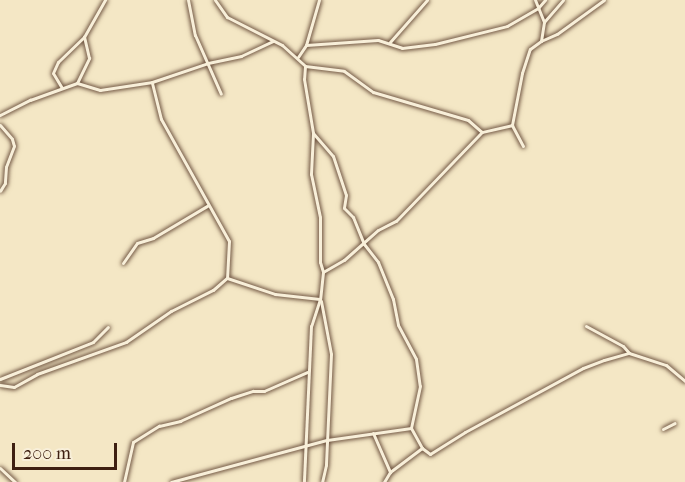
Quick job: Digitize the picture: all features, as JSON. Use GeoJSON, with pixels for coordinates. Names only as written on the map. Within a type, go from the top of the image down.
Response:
{"type":"FeatureCollection","features":[{"type":"Feature","properties":{"kind":"street"},"geometry":{"type":"LineString","coordinates":[[62,88],[53,73],[58,62],[84,37],[105,0]]}},
{"type":"Feature","properties":{"kind":"street"},"geometry":{"type":"LineString","coordinates":[[188,0],[195,35],[221,94]]}},
{"type":"Feature","properties":{"kind":"street"},"geometry":{"type":"LineString","coordinates":[[215,0],[227,17],[273,41],[298,57],[305,66],[304,79],[313,133],[311,174],[320,217],[320,262],[323,272],[320,299],[311,326],[307,372],[310,386],[304,482]]}},
{"type":"Feature","properties":{"kind":"street"},"geometry":{"type":"LineString","coordinates":[[298,57],[306,45],[319,0]]}},
{"type":"Feature","properties":{"kind":"street"},"geometry":{"type":"LineString","coordinates":[[390,42],[427,0]]}},
{"type":"Feature","properties":{"kind":"street"},"geometry":{"type":"LineString","coordinates":[[535,0],[544,22]]}},
{"type":"Feature","properties":{"kind":"street"},"geometry":{"type":"LineString","coordinates":[[306,45],[378,40],[390,42],[402,48],[435,44],[507,26],[538,8],[545,0]]}},
{"type":"Feature","properties":{"kind":"street"},"geometry":{"type":"LineString","coordinates":[[541,41],[544,22],[563,0]]}},
{"type":"Feature","properties":{"kind":"street"},"geometry":{"type":"LineString","coordinates":[[523,146],[512,125],[522,73],[530,49],[557,34],[604,0]]}},
{"type":"Feature","properties":{"kind":"street"},"geometry":{"type":"LineString","coordinates":[[77,83],[89,58],[84,37]]}},
{"type":"Feature","properties":{"kind":"street"},"geometry":{"type":"LineString","coordinates":[[0,115],[77,83],[100,90],[152,82],[208,63],[241,56],[273,41]]}},
{"type":"Feature","properties":{"kind":"street"},"geometry":{"type":"LineString","coordinates":[[305,66],[344,71],[373,92],[468,120],[482,132]]}},
{"type":"Feature","properties":{"kind":"street"},"geometry":{"type":"LineString","coordinates":[[0,385],[14,387],[37,374],[126,342],[171,311],[213,290],[227,278],[229,241],[207,206],[196,180],[161,119],[152,82]]}},
{"type":"Feature","properties":{"kind":"street"},"geometry":{"type":"LineString","coordinates":[[0,125],[12,139],[14,146],[6,167],[6,183],[0,191]]}},
{"type":"Feature","properties":{"kind":"street"},"geometry":{"type":"LineString","coordinates":[[323,272],[364,244],[378,230],[396,221],[482,132],[512,125]]}},
{"type":"Feature","properties":{"kind":"street"},"geometry":{"type":"LineString","coordinates":[[313,133],[333,156],[346,195],[344,208],[353,217],[364,244],[378,262],[393,299],[398,325],[416,359],[420,386],[411,428],[422,448],[429,454],[583,368],[629,353]]}},
{"type":"Feature","properties":{"kind":"street"},"geometry":{"type":"LineString","coordinates":[[123,263],[137,243],[153,238],[207,206]]}},
{"type":"Feature","properties":{"kind":"street"},"geometry":{"type":"LineString","coordinates":[[227,278],[275,294],[320,299]]}},
{"type":"Feature","properties":{"kind":"street"},"geometry":{"type":"LineString","coordinates":[[320,299],[331,354],[327,440],[322,482]]}},
{"type":"Feature","properties":{"kind":"street"},"geometry":{"type":"LineString","coordinates":[[586,326],[623,346],[629,353],[666,365],[685,381]]}},
{"type":"Feature","properties":{"kind":"street"},"geometry":{"type":"LineString","coordinates":[[0,379],[93,342],[108,327]]}},
{"type":"Feature","properties":{"kind":"street"},"geometry":{"type":"LineString","coordinates":[[124,482],[133,442],[159,426],[180,421],[253,391],[264,391],[307,372]]}},
{"type":"Feature","properties":{"kind":"street"},"geometry":{"type":"LineString","coordinates":[[663,429],[675,423]]}},
{"type":"Feature","properties":{"kind":"street"},"geometry":{"type":"LineString","coordinates":[[171,482],[327,440],[411,428]]}},
{"type":"Feature","properties":{"kind":"street"},"geometry":{"type":"LineString","coordinates":[[373,434],[390,472]]}},
{"type":"Feature","properties":{"kind":"street"},"geometry":{"type":"LineString","coordinates":[[384,482],[390,472],[422,448]]}},
{"type":"Feature","properties":{"kind":"street"},"geometry":{"type":"LineString","coordinates":[[0,468],[14,482]]}}]}
